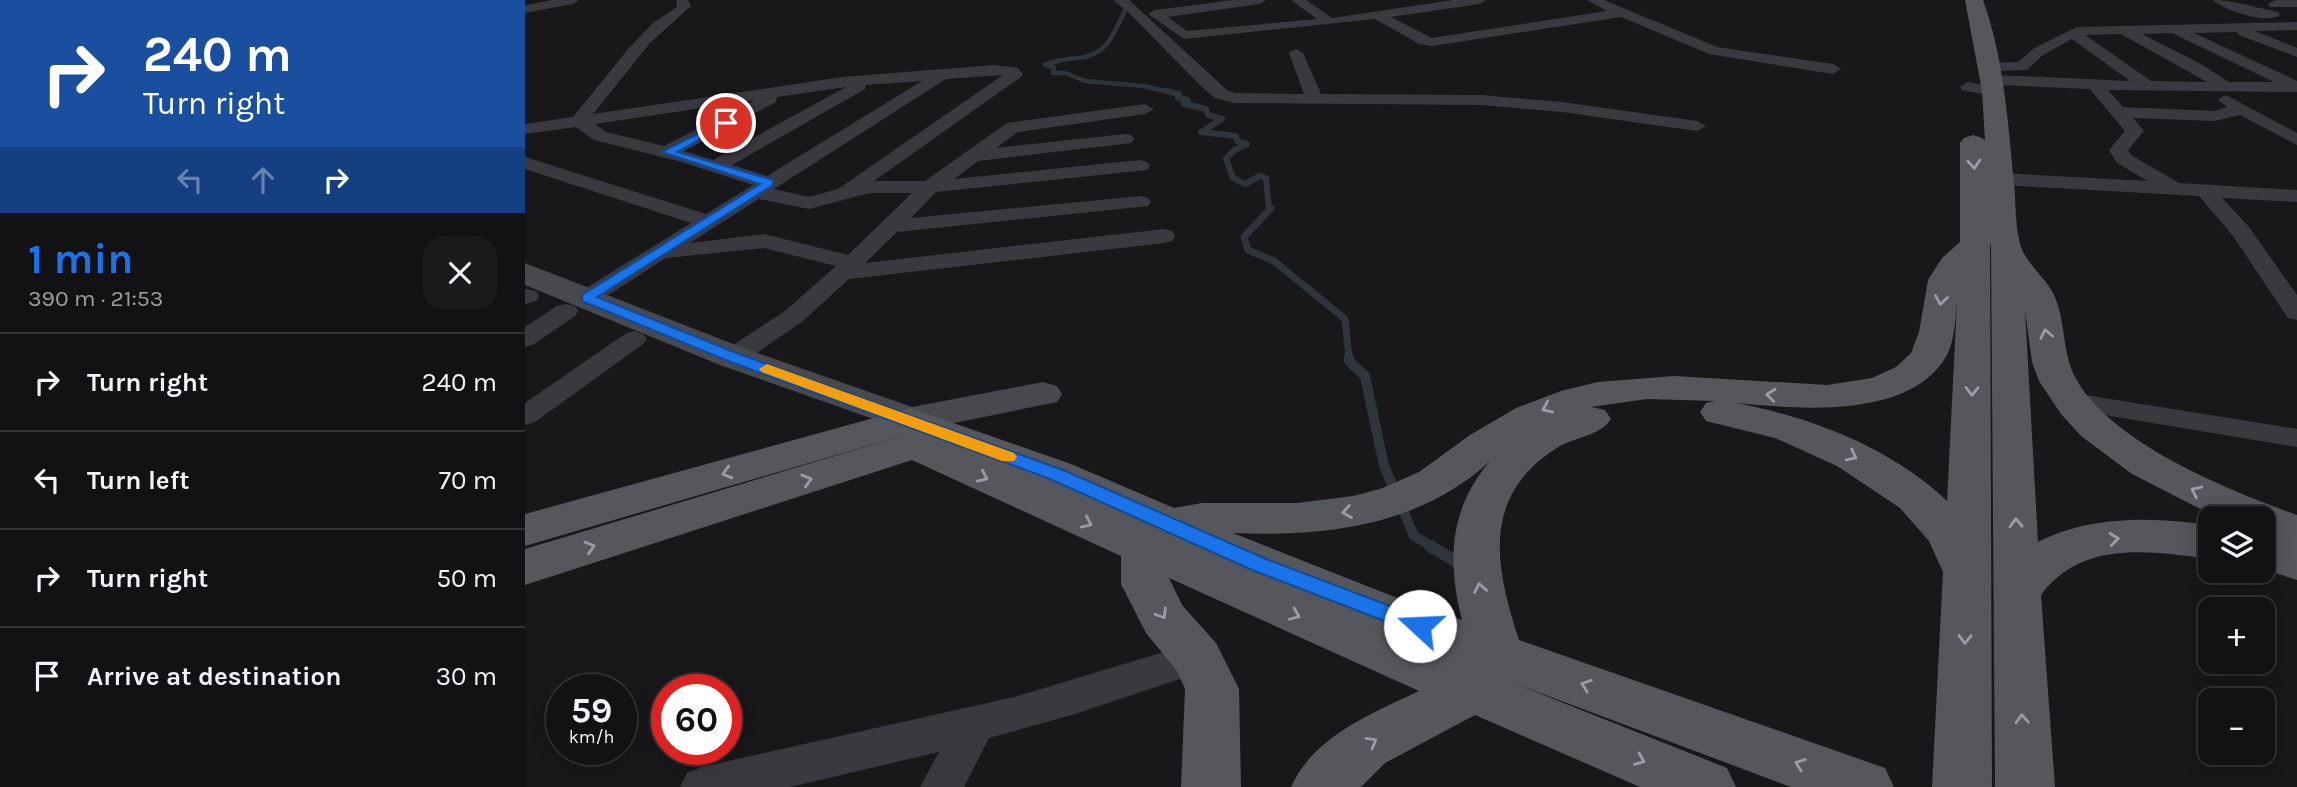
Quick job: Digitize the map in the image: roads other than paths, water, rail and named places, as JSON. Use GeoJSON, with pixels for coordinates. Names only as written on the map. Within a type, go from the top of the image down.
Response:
{"type":"FeatureCollection","features":[{"type":"Feature","properties":{"kind":"main road"},"geometry":{"type":"LineString","coordinates":[[1962,787],[1966,570],[1991,246],[2001,179],[1970,2]]}},
{"type":"Feature","properties":{"kind":"main road"},"geometry":{"type":"LineString","coordinates":[[1985,81],[1975,171],[1991,246],[2017,551],[2015,591],[2025,787]]}},
{"type":"Feature","properties":{"kind":"main road"},"geometry":{"type":"LineString","coordinates":[[1991,246],[2041,302],[2052,368],[2073,402],[2095,425],[2129,452],[2192,490],[2230,506]]}},
{"type":"Feature","properties":{"kind":"main road"},"geometry":{"type":"LineString","coordinates":[[1211,787],[1212,689],[1197,658],[1164,619],[1145,584],[1158,538],[1190,519],[1297,519],[1351,512],[1384,504],[1411,494],[1436,480],[1521,420],[1582,395],[1633,388],[1675,387],[1786,396],[1831,396],[1876,389],[1909,375],[1933,352],[1944,280],[1955,264],[1991,246]]}},
{"type":"Feature","properties":{"kind":"main road"},"geometry":{"type":"LineString","coordinates":[[525,290],[733,357],[1158,538],[1484,672],[1706,787]]}},
{"type":"Feature","properties":{"kind":"main road"},"geometry":{"type":"LineString","coordinates":[[577,305],[633,339],[912,433]]}},
{"type":"Feature","properties":{"kind":"main road"},"geometry":{"type":"LineString","coordinates":[[1484,672],[1475,548],[1479,521],[1493,484],[1514,458],[1548,437],[1579,423],[1618,413],[1670,408],[1714,411],[1768,421],[1812,435],[1865,462],[1918,498],[1946,530],[1966,570]]}},
{"type":"Feature","properties":{"kind":"main road"},"geometry":{"type":"LineString","coordinates":[[525,530],[912,433]]}},
{"type":"Feature","properties":{"kind":"main road"},"geometry":{"type":"LineString","coordinates":[[525,567],[912,433]]}},
{"type":"Feature","properties":{"kind":"main road"},"geometry":{"type":"LineString","coordinates":[[2275,524],[2297,533]]}},
{"type":"Feature","properties":{"kind":"main road"},"geometry":{"type":"LineString","coordinates":[[2015,591],[2043,560],[2075,544],[2122,538],[2198,540]]}},
{"type":"Feature","properties":{"kind":"main road"},"geometry":{"type":"LineString","coordinates":[[2275,556],[2297,562]]}},
{"type":"Feature","properties":{"kind":"main road"},"geometry":{"type":"LineString","coordinates":[[1321,787],[1365,745],[1484,672],[1864,787]]}},
{"type":"Feature","properties":{"kind":"street"},"geometry":{"type":"LineString","coordinates":[[525,9],[571,0]]}},
{"type":"Feature","properties":{"kind":"street"},"geometry":{"type":"LineString","coordinates":[[579,121],[598,92],[657,26],[681,11],[684,6],[681,0]]}},
{"type":"Feature","properties":{"kind":"street"},"geometry":{"type":"LineString","coordinates":[[1122,0],[1221,94],[1244,99],[1314,97],[1528,104],[1697,126]]}},
{"type":"Feature","properties":{"kind":"street"},"geometry":{"type":"LineString","coordinates":[[1146,0],[1156,15],[1184,35],[1330,22],[1480,0]]}},
{"type":"Feature","properties":{"kind":"street"},"geometry":{"type":"LineString","coordinates":[[1156,15],[1261,0]]}},
{"type":"Feature","properties":{"kind":"street"},"geometry":{"type":"LineString","coordinates":[[1297,0],[1330,22]]}},
{"type":"Feature","properties":{"kind":"street"},"geometry":{"type":"LineString","coordinates":[[1593,0],[1726,55],[1833,69]]}},
{"type":"Feature","properties":{"kind":"street"},"geometry":{"type":"LineString","coordinates":[[2219,0],[2241,9],[2280,10],[2297,3]]}},
{"type":"Feature","properties":{"kind":"street"},"geometry":{"type":"LineString","coordinates":[[1377,15],[1424,41],[1432,42],[1619,13]]}},
{"type":"Feature","properties":{"kind":"street"},"geometry":{"type":"LineString","coordinates":[[1985,81],[2022,67],[2038,52],[2073,33],[2297,26]]}},
{"type":"Feature","properties":{"kind":"street"},"geometry":{"type":"LineString","coordinates":[[2231,27],[2297,53]]}},
{"type":"Feature","properties":{"kind":"street"},"geometry":{"type":"LineString","coordinates":[[2173,29],[2297,86]]}},
{"type":"Feature","properties":{"kind":"street"},"geometry":{"type":"LineString","coordinates":[[2123,30],[2194,66],[2226,87]]}},
{"type":"Feature","properties":{"kind":"street"},"geometry":{"type":"LineString","coordinates":[[2073,33],[2147,86]]}},
{"type":"Feature","properties":{"kind":"street"},"geometry":{"type":"LineString","coordinates":[[1296,53],[1314,97]]}},
{"type":"Feature","properties":{"kind":"street"},"geometry":{"type":"LineString","coordinates":[[525,129],[870,80],[944,73],[1012,71],[1014,75],[847,191]]}},
{"type":"Feature","properties":{"kind":"street"},"geometry":{"type":"LineString","coordinates":[[525,339],[944,73]]}},
{"type":"Feature","properties":{"kind":"street"},"geometry":{"type":"LineString","coordinates":[[716,166],[870,80]]}},
{"type":"Feature","properties":{"kind":"street"},"geometry":{"type":"LineString","coordinates":[[1985,81],[2202,87],[2297,86]]}},
{"type":"Feature","properties":{"kind":"street"},"geometry":{"type":"LineString","coordinates":[[2095,85],[2135,131],[2118,149],[2124,159],[2176,190]]}},
{"type":"Feature","properties":{"kind":"street"},"geometry":{"type":"LineString","coordinates":[[2202,87],[2297,140]]}},
{"type":"Feature","properties":{"kind":"street"},"geometry":{"type":"LineString","coordinates":[[2266,87],[2297,102]]}},
{"type":"Feature","properties":{"kind":"street"},"geometry":{"type":"LineString","coordinates":[[667,152],[746,113],[779,91]]}},
{"type":"Feature","properties":{"kind":"street"},"geometry":{"type":"LineString","coordinates":[[733,357],[794,316],[848,268],[930,187],[1019,125],[1145,109]]}},
{"type":"Feature","properties":{"kind":"street"},"geometry":{"type":"LineString","coordinates":[[2117,112],[2215,116],[2241,109]]}},
{"type":"Feature","properties":{"kind":"street"},"geometry":{"type":"LineString","coordinates":[[579,121],[600,136],[716,166],[763,188],[809,203],[870,187],[930,187],[1140,166]]}},
{"type":"Feature","properties":{"kind":"street"},"geometry":{"type":"LineString","coordinates":[[973,157],[1125,139]]}},
{"type":"Feature","properties":{"kind":"street"},"geometry":{"type":"LineString","coordinates":[[525,163],[710,222]]}},
{"type":"Feature","properties":{"kind":"street"},"geometry":{"type":"LineString","coordinates":[[2001,179],[2206,191],[2293,200]]}},
{"type":"Feature","properties":{"kind":"street"},"geometry":{"type":"LineString","coordinates":[[2206,191],[2241,232],[2297,313]]}},
{"type":"Feature","properties":{"kind":"street"},"geometry":{"type":"LineString","coordinates":[[890,226],[1141,202]]}},
{"type":"Feature","properties":{"kind":"street"},"geometry":{"type":"LineString","coordinates":[[657,254],[765,241],[848,268],[1164,236]]}},
{"type":"Feature","properties":{"kind":"street"},"geometry":{"type":"LineString","coordinates":[[525,416],[633,339]]}},
{"type":"Feature","properties":{"kind":"street"},"geometry":{"type":"LineString","coordinates":[[2073,402],[2297,438]]}},
{"type":"Feature","properties":{"kind":"street"},"geometry":{"type":"LineString","coordinates":[[702,787],[974,727],[1117,686],[1197,658]]}},
{"type":"Feature","properties":{"kind":"street"},"geometry":{"type":"LineString","coordinates":[[942,787],[974,727]]}},
{"type":"Feature","properties":{"kind":"waterway"},"geometry":{"type":"LineString","coordinates":[[1116,0],[1124,6],[1125,11],[1102,49],[1087,56],[1045,65],[1054,67],[1053,73],[1065,73],[1085,81],[1143,86],[1174,93]]}},
{"type":"Feature","properties":{"kind":"waterway"},"geometry":{"type":"LineString","coordinates":[[1166,91],[1179,94],[1178,98],[1188,100],[1184,104],[1206,109],[1208,115],[1222,119],[1201,132],[1236,136],[1237,141],[1247,144],[1233,151],[1226,159],[1233,178],[1245,184],[1260,176],[1266,178],[1269,210]]}},
{"type":"Feature","properties":{"kind":"waterway"},"geometry":{"type":"LineString","coordinates":[[1271,208],[1244,237],[1248,250],[1274,261],[1345,319],[1349,358]]}},
{"type":"Feature","properties":{"kind":"waterway"},"geometry":{"type":"LineString","coordinates":[[1349,358],[1365,376],[1384,466],[1414,536],[1433,547]]}},
{"type":"Feature","properties":{"kind":"waterway"},"geometry":{"type":"LineString","coordinates":[[1430,546],[1462,565]]}}]}
